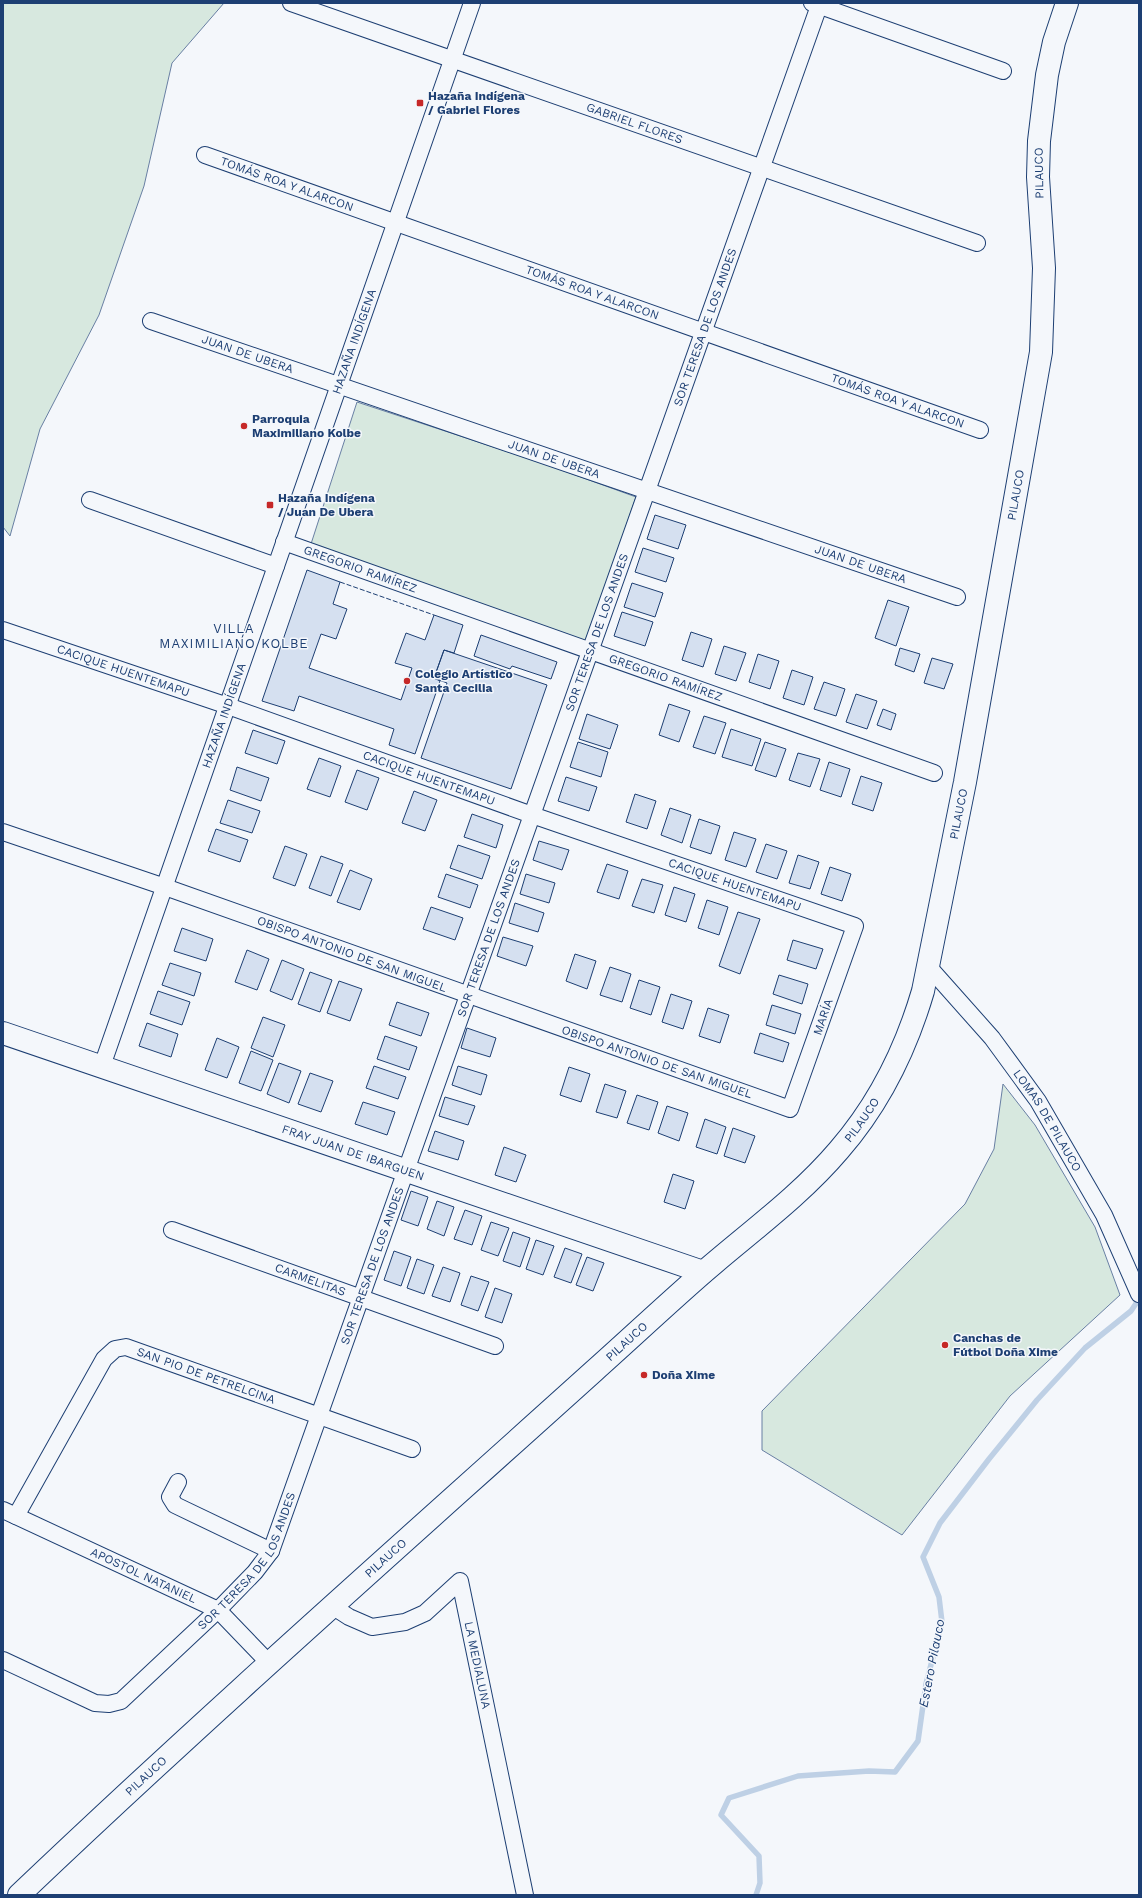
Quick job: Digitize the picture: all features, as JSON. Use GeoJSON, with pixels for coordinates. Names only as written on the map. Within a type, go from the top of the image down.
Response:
{"type":"FeatureCollection","features":[{"type":"Feature","properties":{"kind":"main road","name":"PILAUCO"},"geometry":{"type":"LineString","coordinates":[[19,1895],[268,1662],[703,1272],[799,1192],[831,1160],[859,1126],[883,1088],[903,1048],[914,1020],[928,966],[965,782],[1041,352],[1044,268],[1038,177],[1039,141],[1047,75],[1054,42],[1067,3]]}},
{"type":"Feature","properties":{"kind":"main road","name":"FRAY JUAN DE IBARGUEN"},"geometry":{"type":"LineString","coordinates":[[3,1033],[703,1272]]}},
{"type":"Feature","properties":{"kind":"street","name":"GABRIEL FLORES"},"geometry":{"type":"LineString","coordinates":[[291,3],[977,243]]}},
{"type":"Feature","properties":{"kind":"street","name":"HAZAÑA INDÍGENA"},"geometry":{"type":"LineString","coordinates":[[102,1066],[472,3]]}},
{"type":"Feature","properties":{"kind":"street"},"geometry":{"type":"LineString","coordinates":[[817,4],[1003,71]]}},
{"type":"Feature","properties":{"kind":"street","name":"SOR TERESA DE LOS ANDES"},"geometry":{"type":"LineString","coordinates":[[3,1660],[95,1703],[109,1704],[121,1701],[135,1690],[218,1610],[255,1572],[271,1551],[761,168],[817,4]]}},
{"type":"Feature","properties":{"kind":"street","name":"TOMÁS ROA Y ALARCON"},"geometry":{"type":"LineString","coordinates":[[205,155],[980,430]]}},
{"type":"Feature","properties":{"kind":"street","name":"JUAN DE UBERA"},"geometry":{"type":"LineString","coordinates":[[151,321],[957,596]]}},
{"type":"Feature","properties":{"kind":"street"},"geometry":{"type":"LineString","coordinates":[[90,500],[276,566]]}},
{"type":"Feature","properties":{"kind":"street","name":"GREGORIO RAMÍREZ"},"geometry":{"type":"LineString","coordinates":[[284,542],[934,772]]}},
{"type":"Feature","properties":{"kind":"street","name":"CACIQUE HUENTEMAPU"},"geometry":{"type":"LineString","coordinates":[[3,630],[228,706],[532,815],[855,926]]}},
{"type":"Feature","properties":{"kind":"street","name":"OBISPO ANTONIO DE SAN MIGUEL"},"geometry":{"type":"LineString","coordinates":[[3,832],[165,887],[790,1109]]}},
{"type":"Feature","properties":{"kind":"street","name":"MARÍA"},"geometry":{"type":"LineString","coordinates":[[790,1109],[855,926]]}},
{"type":"Feature","properties":{"kind":"street","name":"LOMAS DE PILAUCO"},"geometry":{"type":"LineString","coordinates":[[928,966],[992,1038],[1038,1101],[1104,1215],[1139,1294]]}},
{"type":"Feature","properties":{"kind":"street","name":"CARMELITAS"},"geometry":{"type":"LineString","coordinates":[[172,1230],[495,1346]]}},
{"type":"Feature","properties":{"kind":"street","name":"SAN PIO DE PETRELCINA"},"geometry":{"type":"LineString","coordinates":[[9,1513],[104,1359],[115,1349],[126,1347],[412,1449]]}},
{"type":"Feature","properties":{"kind":"street"},"geometry":{"type":"LineString","coordinates":[[178,1482],[170,1497],[175,1505],[271,1551]]}},
{"type":"Feature","properties":{"kind":"street","name":"APOSTOL NATANIEL"},"geometry":{"type":"LineString","coordinates":[[9,1513],[218,1610],[268,1662]]}},
{"type":"Feature","properties":{"kind":"street","name":"LA MEDIALUNA"},"geometry":{"type":"LineString","coordinates":[[332,1606],[348,1617],[372,1627],[405,1622],[425,1613],[460,1581],[525,1895]]}},
{"type":"Feature","properties":{"kind":"shaded area"},"geometry":{"type":"Polygon","coordinates":[[[3,3],[224,3],[172,63],[144,186],[99,315],[40,429],[10,536],[3,527],[3,3]]]}},
{"type":"Feature","properties":{"kind":"shaded area"},"geometry":{"type":"Polygon","coordinates":[[[357,402],[545,464],[636,497],[586,643],[310,547],[357,402]]]}},
{"type":"Feature","properties":{"kind":"shaded area","name":"Canchas de Fútbol Doña Xime"},"geometry":{"type":"Polygon","coordinates":[[[1003,1084],[1035,1125],[1095,1227],[1120,1295],[1010,1396],[902,1535],[762,1450],[762,1411],[965,1204],[994,1149],[1003,1084]]]}},
{"type":"Feature","properties":{"kind":"building"},"geometry":{"type":"Polygon","coordinates":[[[655,515],[686,525],[678,549],[647,539],[655,515]]]}},
{"type":"Feature","properties":{"kind":"building"},"geometry":{"type":"Polygon","coordinates":[[[643,548],[674,558],[666,582],[635,572],[643,548]]]}},
{"type":"Feature","properties":{"kind":"building"},"geometry":{"type":"Polygon","coordinates":[[[307,570],[340,582],[333,604],[347,609],[336,639],[321,634],[309,668],[401,700],[412,668],[395,663],[406,633],[425,640],[434,615],[463,625],[454,653],[444,650],[434,678],[440,681],[415,754],[389,745],[394,729],[299,696],[294,711],[262,701],[307,570]]]}},
{"type":"Feature","properties":{"kind":"building"},"geometry":{"type":"Polygon","coordinates":[[[632,583],[663,593],[655,617],[624,607],[632,583]]]}},
{"type":"Feature","properties":{"kind":"building"},"geometry":{"type":"Polygon","coordinates":[[[888,600],[909,607],[896,646],[875,638],[888,600]]]}},
{"type":"Feature","properties":{"kind":"building"},"geometry":{"type":"Polygon","coordinates":[[[622,612],[653,622],[645,646],[614,636],[622,612]]]}},
{"type":"Feature","properties":{"kind":"building"},"geometry":{"type":"Polygon","coordinates":[[[691,632],[712,639],[703,667],[682,660],[691,632]]]}},
{"type":"Feature","properties":{"kind":"building"},"geometry":{"type":"Polygon","coordinates":[[[481,635],[557,662],[551,679],[512,666],[510,669],[474,656],[481,635]]]}},
{"type":"Feature","properties":{"kind":"building"},"geometry":{"type":"Polygon","coordinates":[[[724,646],[746,653],[736,681],[715,674],[724,646]]]}},
{"type":"Feature","properties":{"kind":"building"},"geometry":{"type":"Polygon","coordinates":[[[900,648],[920,654],[914,672],[895,665],[900,648]]]}},
{"type":"Feature","properties":{"kind":"building"},"geometry":{"type":"Polygon","coordinates":[[[444,650],[547,685],[511,789],[421,758],[447,683],[434,678],[444,650]]]}},
{"type":"Feature","properties":{"kind":"building"},"geometry":{"type":"Polygon","coordinates":[[[758,654],[779,661],[770,689],[749,682],[758,654]]]}},
{"type":"Feature","properties":{"kind":"building"},"geometry":{"type":"Polygon","coordinates":[[[932,658],[953,664],[944,689],[924,683],[932,658]]]}},
{"type":"Feature","properties":{"kind":"building"},"geometry":{"type":"Polygon","coordinates":[[[792,670],[813,677],[804,705],[783,698],[792,670]]]}},
{"type":"Feature","properties":{"kind":"building"},"geometry":{"type":"Polygon","coordinates":[[[824,682],[845,689],[836,716],[814,709],[824,682]]]}},
{"type":"Feature","properties":{"kind":"building"},"geometry":{"type":"Polygon","coordinates":[[[856,694],[877,701],[867,729],[846,722],[856,694]]]}},
{"type":"Feature","properties":{"kind":"building"},"geometry":{"type":"Polygon","coordinates":[[[669,704],[690,711],[679,742],[659,735],[669,704]]]}},
{"type":"Feature","properties":{"kind":"building"},"geometry":{"type":"Polygon","coordinates":[[[883,709],[896,714],[891,730],[877,725],[883,709]]]}},
{"type":"Feature","properties":{"kind":"building"},"geometry":{"type":"Polygon","coordinates":[[[587,714],[618,725],[610,749],[579,739],[587,714]]]}},
{"type":"Feature","properties":{"kind":"building"},"geometry":{"type":"Polygon","coordinates":[[[704,716],[726,723],[715,754],[693,747],[704,716]]]}},
{"type":"Feature","properties":{"kind":"building"},"geometry":{"type":"Polygon","coordinates":[[[731,729],[761,739],[752,766],[722,757],[731,729]]]}},
{"type":"Feature","properties":{"kind":"building"},"geometry":{"type":"Polygon","coordinates":[[[253,730],[285,741],[277,764],[245,753],[253,730]]]}},
{"type":"Feature","properties":{"kind":"building"},"geometry":{"type":"Polygon","coordinates":[[[578,742],[608,752],[601,777],[570,767],[578,742]]]}},
{"type":"Feature","properties":{"kind":"building"},"geometry":{"type":"Polygon","coordinates":[[[765,742],[786,749],[776,777],[755,770],[765,742]]]}},
{"type":"Feature","properties":{"kind":"building"},"geometry":{"type":"Polygon","coordinates":[[[798,753],[820,759],[810,787],[789,780],[798,753]]]}},
{"type":"Feature","properties":{"kind":"building"},"geometry":{"type":"Polygon","coordinates":[[[319,758],[341,766],[330,797],[307,789],[319,758]]]}},
{"type":"Feature","properties":{"kind":"building"},"geometry":{"type":"Polygon","coordinates":[[[829,762],[850,769],[841,797],[820,790],[829,762]]]}},
{"type":"Feature","properties":{"kind":"building"},"geometry":{"type":"Polygon","coordinates":[[[237,767],[269,778],[261,801],[230,790],[237,767]]]}},
{"type":"Feature","properties":{"kind":"building"},"geometry":{"type":"Polygon","coordinates":[[[357,770],[379,778],[367,810],[345,802],[357,770]]]}},
{"type":"Feature","properties":{"kind":"building"},"geometry":{"type":"Polygon","coordinates":[[[861,776],[882,783],[873,811],[852,804],[861,776]]]}},
{"type":"Feature","properties":{"kind":"building"},"geometry":{"type":"Polygon","coordinates":[[[566,777],[597,787],[589,811],[558,801],[566,777]]]}},
{"type":"Feature","properties":{"kind":"building"},"geometry":{"type":"Polygon","coordinates":[[[414,791],[437,800],[425,831],[402,823],[414,791]]]}},
{"type":"Feature","properties":{"kind":"building"},"geometry":{"type":"Polygon","coordinates":[[[635,794],[656,801],[647,829],[626,822],[635,794]]]}},
{"type":"Feature","properties":{"kind":"building"},"geometry":{"type":"Polygon","coordinates":[[[228,800],[260,811],[252,833],[220,823],[228,800]]]}},
{"type":"Feature","properties":{"kind":"building"},"geometry":{"type":"Polygon","coordinates":[[[670,808],[691,815],[682,843],[661,835],[670,808]]]}},
{"type":"Feature","properties":{"kind":"building"},"geometry":{"type":"Polygon","coordinates":[[[472,814],[503,825],[496,848],[464,837],[472,814]]]}},
{"type":"Feature","properties":{"kind":"building"},"geometry":{"type":"Polygon","coordinates":[[[699,819],[720,826],[711,854],[690,847],[699,819]]]}},
{"type":"Feature","properties":{"kind":"building"},"geometry":{"type":"Polygon","coordinates":[[[216,829],[248,840],[240,862],[208,851],[216,829]]]}},
{"type":"Feature","properties":{"kind":"building"},"geometry":{"type":"Polygon","coordinates":[[[734,832],[756,839],[746,867],[725,860],[734,832]]]}},
{"type":"Feature","properties":{"kind":"building"},"geometry":{"type":"Polygon","coordinates":[[[539,841],[569,850],[562,870],[533,860],[539,841]]]}},
{"type":"Feature","properties":{"kind":"building"},"geometry":{"type":"Polygon","coordinates":[[[766,844],[787,851],[777,879],[756,872],[766,844]]]}},
{"type":"Feature","properties":{"kind":"building"},"geometry":{"type":"Polygon","coordinates":[[[458,845],[490,856],[482,879],[450,868],[458,845]]]}},
{"type":"Feature","properties":{"kind":"building"},"geometry":{"type":"Polygon","coordinates":[[[285,846],[307,854],[295,886],[273,878],[285,846]]]}},
{"type":"Feature","properties":{"kind":"building"},"geometry":{"type":"Polygon","coordinates":[[[798,855],[819,862],[810,889],[789,883],[798,855]]]}},
{"type":"Feature","properties":{"kind":"building"},"geometry":{"type":"Polygon","coordinates":[[[321,856],[343,864],[331,896],[309,888],[321,856]]]}},
{"type":"Feature","properties":{"kind":"building"},"geometry":{"type":"Polygon","coordinates":[[[607,864],[628,871],[619,899],[597,892],[607,864]]]}},
{"type":"Feature","properties":{"kind":"building"},"geometry":{"type":"Polygon","coordinates":[[[830,867],[851,874],[842,901],[821,894],[830,867]]]}},
{"type":"Feature","properties":{"kind":"building"},"geometry":{"type":"Polygon","coordinates":[[[350,870],[372,879],[360,910],[337,902],[350,870]]]}},
{"type":"Feature","properties":{"kind":"building"},"geometry":{"type":"Polygon","coordinates":[[[446,874],[478,885],[470,908],[438,897],[446,874]]]}},
{"type":"Feature","properties":{"kind":"building"},"geometry":{"type":"Polygon","coordinates":[[[526,874],[555,883],[549,903],[520,894],[526,874]]]}},
{"type":"Feature","properties":{"kind":"building"},"geometry":{"type":"Polygon","coordinates":[[[642,879],[663,885],[654,913],[632,906],[642,879]]]}},
{"type":"Feature","properties":{"kind":"building"},"geometry":{"type":"Polygon","coordinates":[[[674,887],[695,894],[686,922],[665,915],[674,887]]]}},
{"type":"Feature","properties":{"kind":"building"},"geometry":{"type":"Polygon","coordinates":[[[707,900],[728,907],[719,935],[698,928],[707,900]]]}},
{"type":"Feature","properties":{"kind":"building"},"geometry":{"type":"Polygon","coordinates":[[[515,903],[544,913],[538,932],[509,923],[515,903]]]}},
{"type":"Feature","properties":{"kind":"building"},"geometry":{"type":"Polygon","coordinates":[[[431,907],[463,918],[455,940],[423,929],[431,907]]]}},
{"type":"Feature","properties":{"kind":"building"},"geometry":{"type":"Polygon","coordinates":[[[738,912],[760,919],[740,974],[719,966],[738,912]]]}},
{"type":"Feature","properties":{"kind":"building"},"geometry":{"type":"Polygon","coordinates":[[[182,928],[213,939],[206,961],[174,951],[182,928]]]}},
{"type":"Feature","properties":{"kind":"building"},"geometry":{"type":"Polygon","coordinates":[[[503,937],[533,946],[526,966],[497,956],[503,937]]]}},
{"type":"Feature","properties":{"kind":"building"},"geometry":{"type":"Polygon","coordinates":[[[793,940],[823,949],[816,969],[787,960],[793,940]]]}},
{"type":"Feature","properties":{"kind":"building"},"geometry":{"type":"Polygon","coordinates":[[[247,950],[269,959],[257,990],[235,982],[247,950]]]}},
{"type":"Feature","properties":{"kind":"building"},"geometry":{"type":"Polygon","coordinates":[[[575,954],[596,961],[587,989],[566,981],[575,954]]]}},
{"type":"Feature","properties":{"kind":"building"},"geometry":{"type":"Polygon","coordinates":[[[282,960],[304,969],[292,1000],[270,991],[282,960]]]}},
{"type":"Feature","properties":{"kind":"building"},"geometry":{"type":"Polygon","coordinates":[[[170,963],[201,973],[194,996],[162,985],[170,963]]]}},
{"type":"Feature","properties":{"kind":"building"},"geometry":{"type":"Polygon","coordinates":[[[610,967],[631,974],[622,1002],[600,995],[610,967]]]}},
{"type":"Feature","properties":{"kind":"building"},"geometry":{"type":"Polygon","coordinates":[[[310,972],[332,980],[320,1012],[298,1004],[310,972]]]}},
{"type":"Feature","properties":{"kind":"building"},"geometry":{"type":"Polygon","coordinates":[[[779,975],[808,984],[802,1004],[773,994],[779,975]]]}},
{"type":"Feature","properties":{"kind":"building"},"geometry":{"type":"Polygon","coordinates":[[[639,980],[660,987],[651,1015],[630,1008],[639,980]]]}},
{"type":"Feature","properties":{"kind":"building"},"geometry":{"type":"Polygon","coordinates":[[[339,981],[362,989],[350,1021],[327,1013],[339,981]]]}},
{"type":"Feature","properties":{"kind":"building"},"geometry":{"type":"Polygon","coordinates":[[[158,991],[190,1002],[182,1025],[150,1014],[158,991]]]}},
{"type":"Feature","properties":{"kind":"building"},"geometry":{"type":"Polygon","coordinates":[[[671,994],[692,1001],[683,1029],[662,1022],[671,994]]]}},
{"type":"Feature","properties":{"kind":"building"},"geometry":{"type":"Polygon","coordinates":[[[397,1002],[429,1013],[421,1036],[389,1025],[397,1002]]]}},
{"type":"Feature","properties":{"kind":"building"},"geometry":{"type":"Polygon","coordinates":[[[772,1005],[801,1014],[795,1034],[766,1025],[772,1005]]]}},
{"type":"Feature","properties":{"kind":"building"},"geometry":{"type":"Polygon","coordinates":[[[708,1008],[729,1015],[720,1043],[699,1036],[708,1008]]]}},
{"type":"Feature","properties":{"kind":"building"},"geometry":{"type":"Polygon","coordinates":[[[263,1017],[285,1025],[273,1057],[251,1048],[263,1017]]]}},
{"type":"Feature","properties":{"kind":"building"},"geometry":{"type":"Polygon","coordinates":[[[147,1023],[178,1034],[171,1057],[139,1046],[147,1023]]]}},
{"type":"Feature","properties":{"kind":"building"},"geometry":{"type":"Polygon","coordinates":[[[467,1028],[496,1038],[490,1057],[461,1048],[467,1028]]]}},
{"type":"Feature","properties":{"kind":"building"},"geometry":{"type":"Polygon","coordinates":[[[760,1033],[789,1043],[783,1062],[754,1053],[760,1033]]]}},
{"type":"Feature","properties":{"kind":"building"},"geometry":{"type":"Polygon","coordinates":[[[385,1036],[417,1047],[409,1070],[377,1059],[385,1036]]]}},
{"type":"Feature","properties":{"kind":"building"},"geometry":{"type":"Polygon","coordinates":[[[217,1038],[239,1047],[227,1078],[205,1070],[217,1038]]]}},
{"type":"Feature","properties":{"kind":"building"},"geometry":{"type":"Polygon","coordinates":[[[251,1051],[273,1060],[261,1091],[239,1083],[251,1051]]]}},
{"type":"Feature","properties":{"kind":"building"},"geometry":{"type":"Polygon","coordinates":[[[279,1063],[301,1071],[289,1103],[267,1094],[279,1063]]]}},
{"type":"Feature","properties":{"kind":"building"},"geometry":{"type":"Polygon","coordinates":[[[374,1066],[406,1077],[398,1099],[366,1088],[374,1066]]]}},
{"type":"Feature","properties":{"kind":"building"},"geometry":{"type":"Polygon","coordinates":[[[458,1066],[487,1075],[481,1095],[452,1085],[458,1066]]]}},
{"type":"Feature","properties":{"kind":"building"},"geometry":{"type":"Polygon","coordinates":[[[569,1067],[590,1074],[581,1102],[560,1095],[569,1067]]]}},
{"type":"Feature","properties":{"kind":"building"},"geometry":{"type":"Polygon","coordinates":[[[310,1073],[333,1081],[321,1112],[298,1104],[310,1073]]]}},
{"type":"Feature","properties":{"kind":"building"},"geometry":{"type":"Polygon","coordinates":[[[605,1084],[626,1091],[617,1118],[596,1112],[605,1084]]]}},
{"type":"Feature","properties":{"kind":"building"},"geometry":{"type":"Polygon","coordinates":[[[637,1095],[658,1102],[649,1130],[627,1123],[637,1095]]]}},
{"type":"Feature","properties":{"kind":"building"},"geometry":{"type":"Polygon","coordinates":[[[445,1097],[475,1106],[468,1125],[439,1116],[445,1097]]]}},
{"type":"Feature","properties":{"kind":"building"},"geometry":{"type":"Polygon","coordinates":[[[363,1102],[395,1112],[387,1135],[355,1124],[363,1102]]]}},
{"type":"Feature","properties":{"kind":"building"},"geometry":{"type":"Polygon","coordinates":[[[667,1106],[688,1113],[679,1141],[658,1133],[667,1106]]]}},
{"type":"Feature","properties":{"kind":"building"},"geometry":{"type":"Polygon","coordinates":[[[705,1119],[726,1127],[717,1154],[696,1147],[705,1119]]]}},
{"type":"Feature","properties":{"kind":"building"},"geometry":{"type":"Polygon","coordinates":[[[733,1128],[755,1136],[745,1163],[724,1156],[733,1128]]]}},
{"type":"Feature","properties":{"kind":"building"},"geometry":{"type":"Polygon","coordinates":[[[435,1131],[464,1141],[458,1160],[428,1151],[435,1131]]]}},
{"type":"Feature","properties":{"kind":"building"},"geometry":{"type":"Polygon","coordinates":[[[504,1147],[526,1155],[516,1182],[495,1175],[504,1147]]]}},
{"type":"Feature","properties":{"kind":"building"},"geometry":{"type":"Polygon","coordinates":[[[673,1174],[694,1181],[685,1209],[664,1202],[673,1174]]]}},
{"type":"Feature","properties":{"kind":"building"},"geometry":{"type":"Polygon","coordinates":[[[411,1191],[428,1197],[418,1226],[401,1220],[411,1191]]]}},
{"type":"Feature","properties":{"kind":"building"},"geometry":{"type":"Polygon","coordinates":[[[437,1201],[454,1207],[444,1236],[427,1229],[437,1201]]]}},
{"type":"Feature","properties":{"kind":"building"},"geometry":{"type":"Polygon","coordinates":[[[465,1210],[482,1216],[472,1245],[454,1239],[465,1210]]]}},
{"type":"Feature","properties":{"kind":"building"},"geometry":{"type":"Polygon","coordinates":[[[491,1222],[509,1228],[498,1256],[481,1250],[491,1222]]]}},
{"type":"Feature","properties":{"kind":"building"},"geometry":{"type":"Polygon","coordinates":[[[513,1232],[530,1238],[520,1267],[503,1261],[513,1232]]]}},
{"type":"Feature","properties":{"kind":"building"},"geometry":{"type":"Polygon","coordinates":[[[536,1240],[554,1246],[543,1275],[526,1269],[536,1240]]]}},
{"type":"Feature","properties":{"kind":"building"},"geometry":{"type":"Polygon","coordinates":[[[565,1248],[582,1254],[571,1283],[554,1277],[565,1248]]]}},
{"type":"Feature","properties":{"kind":"building"},"geometry":{"type":"Polygon","coordinates":[[[394,1251],[411,1257],[401,1286],[384,1280],[394,1251]]]}},
{"type":"Feature","properties":{"kind":"building"},"geometry":{"type":"Polygon","coordinates":[[[587,1257],[604,1263],[593,1291],[576,1285],[587,1257]]]}},
{"type":"Feature","properties":{"kind":"building"},"geometry":{"type":"Polygon","coordinates":[[[417,1259],[434,1265],[424,1294],[407,1288],[417,1259]]]}},
{"type":"Feature","properties":{"kind":"building"},"geometry":{"type":"Polygon","coordinates":[[[443,1267],[460,1273],[450,1302],[432,1296],[443,1267]]]}},
{"type":"Feature","properties":{"kind":"building"},"geometry":{"type":"Polygon","coordinates":[[[471,1276],[489,1282],[478,1311],[461,1305],[471,1276]]]}},
{"type":"Feature","properties":{"kind":"building"},"geometry":{"type":"Polygon","coordinates":[[[495,1288],[512,1294],[502,1323],[485,1317],[495,1288]]]}},
{"type":"Feature","properties":{"kind":"waterway","name":"Estero Pilauco"},"geometry":{"type":"LineString","coordinates":[[756,1895],[760,1883],[759,1856],[721,1815],[729,1798],[798,1776],[869,1771],[895,1772],[918,1741],[926,1684],[942,1622],[939,1597],[923,1557],[940,1523],[1037,1400],[1085,1348],[1131,1311],[1139,1299]]}},
{"type":"Feature","properties":{"kind":"fence"},"geometry":{"type":"LineString","coordinates":[[340,582],[434,615]]}},
{"type":"Feature","properties":{"kind":"place","name":"Hazaña Indígena / Gabriel Flores"},"geometry":{"type":"Point","coordinates":[420,103]}},
{"type":"Feature","properties":{"kind":"place","name":"Parroquia Maximiliano Kolbe"},"geometry":{"type":"Point","coordinates":[244,426]}},
{"type":"Feature","properties":{"kind":"place","name":"Hazaña Indígena / Juan De Ubera"},"geometry":{"type":"Point","coordinates":[270,505]}},
{"type":"Feature","properties":{"kind":"place","name":"Colegio Artístico Santa Cecilia"},"geometry":{"type":"Point","coordinates":[407,681]}},
{"type":"Feature","properties":{"kind":"place","name":"Canchas de Fútbol Doña Xime"},"geometry":{"type":"Point","coordinates":[945,1345]}},
{"type":"Feature","properties":{"kind":"place","name":"Doña Xime"},"geometry":{"type":"Point","coordinates":[644,1375]}},
{"type":"Feature","properties":{"kind":"district","name":"VILLA MAXIMILIANO KOLBE"},"geometry":{"type":"Point","coordinates":[234,636]}}]}
